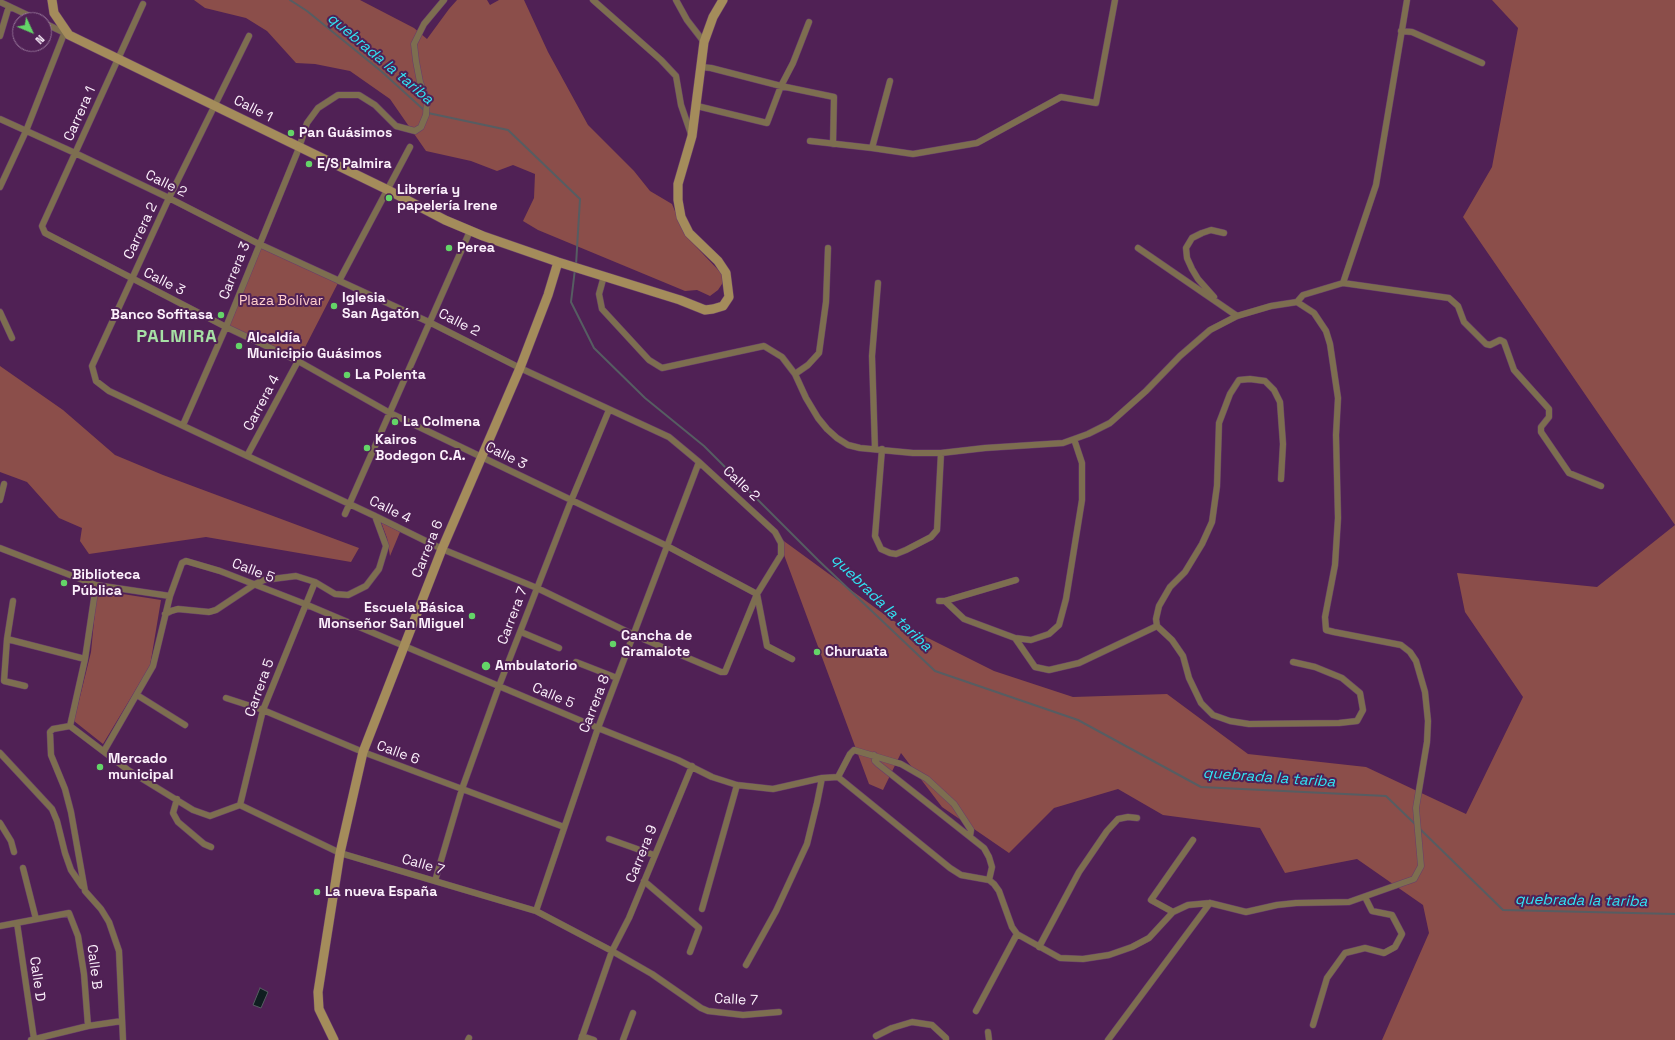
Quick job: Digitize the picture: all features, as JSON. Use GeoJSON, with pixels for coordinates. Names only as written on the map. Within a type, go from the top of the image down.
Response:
{"type":"FeatureCollection","features":[{"type":"Feature","properties":{"kind":"main road"},"geometry":{"type":"LineString","coordinates":[[52,0],[54,13],[67,34]]}},
{"type":"Feature","properties":{"kind":"main road","name":"Calle 1"},"geometry":{"type":"LineString","coordinates":[[67,34],[470,231],[558,262],[680,300],[705,310],[723,306],[729,297],[726,273],[718,261],[689,233],[681,217],[678,200],[678,184],[692,136],[704,42],[713,17],[722,0]]}},
{"type":"Feature","properties":{"kind":"main road","name":"Carrera 6"},"geometry":{"type":"LineString","coordinates":[[334,1040],[319,1010],[318,992],[340,853],[363,752],[442,549],[520,368],[548,295],[558,262]]}},
{"type":"Feature","properties":{"kind":"street","name":"Carrera 3"},"geometry":{"type":"LineString","coordinates":[[183,425],[226,326],[299,148],[306,123],[318,108],[338,95],[359,95],[375,105],[388,116],[396,126],[415,131],[421,127],[426,115],[427,100],[420,82],[414,44],[424,24],[444,0]]}},
{"type":"Feature","properties":{"kind":"street"},"geometry":{"type":"LineString","coordinates":[[593,0],[656,56],[676,76],[681,105],[692,136]]}},
{"type":"Feature","properties":{"kind":"street"},"geometry":{"type":"LineString","coordinates":[[676,0],[687,20],[704,42]]}},
{"type":"Feature","properties":{"kind":"street"},"geometry":{"type":"LineString","coordinates":[[810,141],[913,154],[977,142],[1061,97],[1096,103],[1116,0]]}},
{"type":"Feature","properties":{"kind":"street"},"geometry":{"type":"LineString","coordinates":[[1343,283],[1376,185],[1407,0]]}},
{"type":"Feature","properties":{"kind":"street"},"geometry":{"type":"LineString","coordinates":[[0,2],[21,12]]}},
{"type":"Feature","properties":{"kind":"street","name":"Carrera 1"},"geometry":{"type":"LineString","coordinates":[[45,233],[42,226],[143,4]]}},
{"type":"Feature","properties":{"kind":"street"},"geometry":{"type":"LineString","coordinates":[[0,36],[9,6]]}},
{"type":"Feature","properties":{"kind":"street"},"geometry":{"type":"LineString","coordinates":[[696,106],[767,123],[781,86],[793,63],[809,22]]}},
{"type":"Feature","properties":{"kind":"street"},"geometry":{"type":"LineString","coordinates":[[0,187],[26,131],[67,34],[52,27]]}},
{"type":"Feature","properties":{"kind":"street"},"geometry":{"type":"LineString","coordinates":[[1401,31],[1412,32],[1482,63]]}},
{"type":"Feature","properties":{"kind":"street","name":"Carrera 2"},"geometry":{"type":"LineString","coordinates":[[108,391],[96,382],[92,366],[169,198],[249,36]]}},
{"type":"Feature","properties":{"kind":"street"},"geometry":{"type":"LineString","coordinates":[[701,67],[711,68],[781,86],[834,97],[833,144]]}},
{"type":"Feature","properties":{"kind":"street"},"geometry":{"type":"LineString","coordinates":[[872,148],[890,81]]}},
{"type":"Feature","properties":{"kind":"street","name":"Calle 2"},"geometry":{"type":"LineString","coordinates":[[0,119],[169,198],[259,244],[431,323],[520,368],[669,437],[700,462],[775,532],[781,542],[781,555],[757,594]]}},
{"type":"Feature","properties":{"kind":"street"},"geometry":{"type":"LineString","coordinates":[[339,281],[410,147]]}},
{"type":"Feature","properties":{"kind":"street"},"geometry":{"type":"LineString","coordinates":[[1219,303],[1198,279],[1187,258],[1186,248],[1192,238],[1202,233],[1211,230],[1224,233]]}},
{"type":"Feature","properties":{"kind":"street"},"geometry":{"type":"LineString","coordinates":[[345,514],[431,323],[470,231]]}},
{"type":"Feature","properties":{"kind":"street","name":"Calle 3"},"geometry":{"type":"LineString","coordinates":[[45,233],[226,326],[298,361],[390,413],[667,546],[757,594]]}},
{"type":"Feature","properties":{"kind":"street"},"geometry":{"type":"LineString","coordinates":[[795,374],[808,365],[819,353],[826,302],[828,248]]}},
{"type":"Feature","properties":{"kind":"street"},"geometry":{"type":"LineString","coordinates":[[1138,248],[1237,316]]}},
{"type":"Feature","properties":{"kind":"street"},"geometry":{"type":"LineString","coordinates":[[604,276],[599,294],[602,309],[649,360],[662,368],[764,346],[782,357],[795,374],[806,398],[818,418],[827,429],[848,445],[860,448],[882,450],[941,453],[985,448],[1063,443],[1110,423],[1146,391],[1180,356],[1210,330],[1237,316],[1271,306],[1297,302],[1314,313],[1326,331],[1330,344],[1338,398],[1336,435],[1338,518],[1335,565],[1326,617],[1326,630],[1400,645],[1410,652],[1416,661],[1425,692],[1428,721],[1427,742],[1416,808],[1421,866],[1414,879],[1349,902],[1296,902],[1246,912],[1210,903],[1188,905],[1173,912],[1149,938],[1132,947],[1109,955],[1083,959],[1060,958],[1017,934],[1012,927],[999,891],[989,880],[969,878],[950,868],[838,777],[852,751],[858,750],[892,760],[910,768],[937,787],[961,812],[971,830],[970,836]]}},
{"type":"Feature","properties":{"kind":"street"},"geometry":{"type":"LineString","coordinates":[[875,449],[872,356],[878,283]]}},
{"type":"Feature","properties":{"kind":"street"},"geometry":{"type":"LineString","coordinates":[[1297,302],[1303,294],[1343,283],[1449,298],[1458,306],[1464,322],[1486,344],[1490,345],[1500,340],[1504,342],[1514,370],[1549,409],[1549,417],[1541,427],[1541,432],[1569,473],[1602,486]]}},
{"type":"Feature","properties":{"kind":"street"},"geometry":{"type":"LineString","coordinates":[[0,312],[12,338]]}},
{"type":"Feature","properties":{"kind":"street","name":"Carrera 4"},"geometry":{"type":"LineString","coordinates":[[247,456],[298,361]]}},
{"type":"Feature","properties":{"kind":"street"},"geometry":{"type":"LineString","coordinates":[[1281,480],[1283,444],[1280,402],[1274,390],[1265,381],[1250,379],[1239,380],[1230,394],[1219,423],[1218,486],[1212,522],[1202,544],[1185,572],[1170,587],[1159,606],[1156,620],[1158,626],[1172,640],[1183,656],[1189,678],[1201,703],[1213,715],[1230,721],[1249,724],[1339,723],[1357,721],[1363,710],[1360,693],[1342,678],[1315,667],[1293,662]]}},
{"type":"Feature","properties":{"kind":"street","name":"Calle 4"},"geometry":{"type":"LineString","coordinates":[[108,391],[183,425],[442,549],[537,588],[634,635],[721,672],[725,672],[727,668],[757,594]]}},
{"type":"Feature","properties":{"kind":"street","name":"Carrera 7"},"geometry":{"type":"LineString","coordinates":[[435,880],[462,790],[499,686],[571,501],[609,410]]}},
{"type":"Feature","properties":{"kind":"street"},"geometry":{"type":"LineString","coordinates":[[1016,580],[942,601],[964,619],[1014,638],[1031,640],[1049,634],[1060,625],[1066,599],[1082,500],[1082,463],[1074,439]]}},
{"type":"Feature","properties":{"kind":"street"},"geometry":{"type":"LineString","coordinates":[[882,450],[875,536],[881,549],[896,554],[931,537],[937,530],[941,453]]}},
{"type":"Feature","properties":{"kind":"street","name":"Carrera 8"},"geometry":{"type":"LineString","coordinates":[[536,911],[598,728],[700,462]]}},
{"type":"Feature","properties":{"kind":"street"},"geometry":{"type":"LineString","coordinates":[[0,500],[4,484]]}},
{"type":"Feature","properties":{"kind":"street"},"geometry":{"type":"LineString","coordinates":[[165,614],[178,609],[209,612],[216,610],[254,584],[264,580],[296,576],[315,582],[335,594],[348,595],[366,586],[379,569],[386,546],[375,516]]}},
{"type":"Feature","properties":{"kind":"street"},"geometry":{"type":"LineString","coordinates":[[0,548],[96,585],[170,596],[153,666],[104,751]]}},
{"type":"Feature","properties":{"kind":"street","name":"Calle 5"},"geometry":{"type":"LineString","coordinates":[[170,596],[182,564],[186,562],[220,571],[305,604],[598,728],[692,766],[712,777],[737,785],[773,789],[824,778],[838,777]]}},
{"type":"Feature","properties":{"kind":"street","name":"Carrera 5"},"geometry":{"type":"LineString","coordinates":[[240,806],[263,710],[315,582]]}},
{"type":"Feature","properties":{"kind":"street"},"geometry":{"type":"LineString","coordinates":[[70,726],[85,658],[96,585]]}},
{"type":"Feature","properties":{"kind":"street"},"geometry":{"type":"LineString","coordinates":[[757,594],[767,646],[792,659]]}},
{"type":"Feature","properties":{"kind":"street"},"geometry":{"type":"LineString","coordinates":[[13,600],[7,639],[4,681],[25,686]]}},
{"type":"Feature","properties":{"kind":"street"},"geometry":{"type":"LineString","coordinates":[[1014,638],[1035,667],[1049,670],[1079,663],[1158,626]]}},
{"type":"Feature","properties":{"kind":"street"},"geometry":{"type":"LineString","coordinates":[[521,632],[558,648]]}},
{"type":"Feature","properties":{"kind":"street"},"geometry":{"type":"LineString","coordinates":[[7,639],[85,658]]}},
{"type":"Feature","properties":{"kind":"street"},"geometry":{"type":"LineString","coordinates":[[576,662],[617,678]]}},
{"type":"Feature","properties":{"kind":"street"},"geometry":{"type":"LineString","coordinates":[[137,695],[185,725]]}},
{"type":"Feature","properties":{"kind":"street","name":"Calle 6"},"geometry":{"type":"LineString","coordinates":[[226,698],[263,710],[363,752],[564,827]]}},
{"type":"Feature","properties":{"kind":"street"},"geometry":{"type":"LineString","coordinates":[[85,891],[81,872],[76,829],[65,789],[51,756],[49,736],[53,729],[70,726],[128,770],[193,810],[210,816],[240,806]]}},
{"type":"Feature","properties":{"kind":"street"},"geometry":{"type":"LineString","coordinates":[[0,753],[52,809],[57,820],[71,870],[85,891],[101,909],[109,922],[119,951],[123,1040]]}},
{"type":"Feature","properties":{"kind":"street"},"geometry":{"type":"LineString","coordinates":[[874,755],[875,761],[878,764],[984,848],[992,866],[989,880]]}},
{"type":"Feature","properties":{"kind":"street","name":"Carrera 9"},"geometry":{"type":"LineString","coordinates":[[582,1038],[612,951],[629,918],[692,766]]}},
{"type":"Feature","properties":{"kind":"street"},"geometry":{"type":"LineString","coordinates":[[746,965],[776,912],[806,844],[824,778]]}},
{"type":"Feature","properties":{"kind":"street"},"geometry":{"type":"LineString","coordinates":[[702,909],[737,785]]}},
{"type":"Feature","properties":{"kind":"street"},"geometry":{"type":"LineString","coordinates":[[177,799],[173,813],[178,822],[204,844],[211,847]]}},
{"type":"Feature","properties":{"kind":"street","name":"Calle 7"},"geometry":{"type":"LineString","coordinates":[[240,806],[340,853],[536,911],[652,974],[701,1008],[708,1011],[743,1014],[779,1012]]}},
{"type":"Feature","properties":{"kind":"street"},"geometry":{"type":"LineString","coordinates":[[1039,947],[1079,872],[1107,830],[1118,819],[1128,817],[1137,818]]}},
{"type":"Feature","properties":{"kind":"street"},"geometry":{"type":"LineString","coordinates":[[0,824],[10,841],[14,852]]}},
{"type":"Feature","properties":{"kind":"street"},"geometry":{"type":"LineString","coordinates":[[609,839],[654,855]]}},
{"type":"Feature","properties":{"kind":"street"},"geometry":{"type":"LineString","coordinates":[[1173,912],[1151,900],[1193,840]]}},
{"type":"Feature","properties":{"kind":"street"},"geometry":{"type":"LineString","coordinates":[[0,926],[36,918],[23,868]]}},
{"type":"Feature","properties":{"kind":"street"},"geometry":{"type":"LineString","coordinates":[[644,881],[699,928],[690,952]]}},
{"type":"Feature","properties":{"kind":"street"},"geometry":{"type":"LineString","coordinates":[[1313,1025],[1327,978],[1345,952],[1365,948],[1384,953],[1395,947],[1402,934],[1392,915],[1372,911],[1365,897]]}},
{"type":"Feature","properties":{"kind":"street"},"geometry":{"type":"LineString","coordinates":[[1108,1040],[1210,903]]}},
{"type":"Feature","properties":{"kind":"street","name":"Calle B"},"geometry":{"type":"LineString","coordinates":[[36,918],[69,913],[78,936],[84,974],[88,1026]]}},
{"type":"Feature","properties":{"kind":"street","name":"Calle D"},"geometry":{"type":"LineString","coordinates":[[17,923],[32,1040]]}},
{"type":"Feature","properties":{"kind":"street"},"geometry":{"type":"LineString","coordinates":[[976,1011],[1017,934]]}},
{"type":"Feature","properties":{"kind":"street"},"geometry":{"type":"LineString","coordinates":[[623,1040],[633,1013]]}},
{"type":"Feature","properties":{"kind":"street"},"geometry":{"type":"LineString","coordinates":[[32,1040],[60,1037],[88,1026],[122,1021]]}},
{"type":"Feature","properties":{"kind":"street"},"geometry":{"type":"LineString","coordinates":[[876,1036],[892,1028],[912,1022],[932,1025],[946,1038],[946,1040]]}},
{"type":"Feature","properties":{"kind":"street"},"geometry":{"type":"LineString","coordinates":[[988,1032],[989,1040]]}},
{"type":"Feature","properties":{"kind":"street"},"geometry":{"type":"LineString","coordinates":[[582,1038],[594,1040]]}},
{"type":"Feature","properties":{"kind":"green space"},"geometry":{"type":"Polygon","coordinates":[[[194,0],[360,0],[414,28],[427,39],[457,0],[487,0],[490,5],[499,0],[524,0],[548,52],[588,125],[634,171],[650,191],[672,204],[685,235],[722,274],[722,284],[718,290],[710,296],[697,290],[685,291],[538,230],[523,221],[534,198],[535,174],[513,165],[497,171],[471,161],[426,151],[390,99],[350,71],[315,64],[296,63],[267,31],[246,18],[205,8],[194,0]]]}},
{"type":"Feature","properties":{"kind":"green space"},"geometry":{"type":"Polygon","coordinates":[[[1492,0],[1675,0],[1675,525],[1463,217],[1492,167],[1518,28],[1492,0]]]}},
{"type":"Feature","properties":{"kind":"green space","name":"Plaza Bolívar"},"geometry":{"type":"Polygon","coordinates":[[[259,244],[339,281],[298,361],[226,327],[259,244]]]}},
{"type":"Feature","properties":{"kind":"green space"},"geometry":{"type":"Polygon","coordinates":[[[0,366],[63,410],[115,455],[163,475],[359,548],[351,562],[206,537],[89,554],[80,541],[82,528],[59,518],[27,482],[0,472],[0,366]]]}},
{"type":"Feature","properties":{"kind":"green space"},"geometry":{"type":"Polygon","coordinates":[[[381,522],[400,532],[390,556],[387,538],[381,522]]]}},
{"type":"Feature","properties":{"kind":"green space"},"geometry":{"type":"Polygon","coordinates":[[[1675,525],[1675,1040],[1382,1040],[1429,933],[1423,905],[1357,859],[1285,873],[1260,828],[1163,815],[1118,789],[1054,808],[1009,853],[942,807],[901,753],[883,790],[869,784],[777,536],[892,620],[994,671],[1073,697],[1167,694],[1248,754],[1366,767],[1466,814],[1523,697],[1465,612],[1457,573],[1597,587],[1675,525]]]}},
{"type":"Feature","properties":{"kind":"green space"},"geometry":{"type":"Polygon","coordinates":[[[97,590],[161,600],[150,666],[103,744],[74,721],[91,652],[97,590]]]}},
{"type":"Feature","properties":{"kind":"shaded area"},"geometry":{"type":"Polygon","coordinates":[[[260,988],[268,992],[261,1008],[253,1005],[260,988]]]}},
{"type":"Feature","properties":{"kind":"waterway","name":"quebrada la tariba"},"geometry":{"type":"LineString","coordinates":[[290,0],[307,11],[381,71],[424,110]]}},
{"type":"Feature","properties":{"kind":"waterway","name":"quebrada la tariba"},"geometry":{"type":"LineString","coordinates":[[428,113],[508,130],[580,199],[576,265]]}},
{"type":"Feature","properties":{"kind":"waterway","name":"quebrada la tariba"},"geometry":{"type":"LineString","coordinates":[[575,269],[571,302],[594,348],[645,398],[704,446],[818,560],[935,671],[1078,720],[1201,787],[1386,796],[1415,824]]}},
{"type":"Feature","properties":{"kind":"waterway","name":"quebrada la tariba"},"geometry":{"type":"LineString","coordinates":[[1420,829],[1503,910],[1675,914]]}},
{"type":"Feature","properties":{"kind":"place","name":"Pan Guásimos"},"geometry":{"type":"Point","coordinates":[291,133]}},
{"type":"Feature","properties":{"kind":"place","name":"E/S Palmira"},"geometry":{"type":"Point","coordinates":[309,164]}},
{"type":"Feature","properties":{"kind":"place","name":"Librería y papelería Irene"},"geometry":{"type":"Point","coordinates":[389,198]}},
{"type":"Feature","properties":{"kind":"place","name":"Perea"},"geometry":{"type":"Point","coordinates":[449,248]}},
{"type":"Feature","properties":{"kind":"place","name":"Iglesia San Agatón"},"geometry":{"type":"Point","coordinates":[334,306]}},
{"type":"Feature","properties":{"kind":"place","name":"Banco Sofitasa"},"geometry":{"type":"Point","coordinates":[221,315]}},
{"type":"Feature","properties":{"kind":"place","name":"Alcaldía Municipio Guásimos"},"geometry":{"type":"Point","coordinates":[239,346]}},
{"type":"Feature","properties":{"kind":"place","name":"La Polenta"},"geometry":{"type":"Point","coordinates":[347,375]}},
{"type":"Feature","properties":{"kind":"place","name":"La Colmena"},"geometry":{"type":"Point","coordinates":[395,422]}},
{"type":"Feature","properties":{"kind":"place","name":"Kairos Bodegon C.A."},"geometry":{"type":"Point","coordinates":[367,448]}},
{"type":"Feature","properties":{"kind":"place","name":"Biblioteca Pública"},"geometry":{"type":"Point","coordinates":[64,583]}},
{"type":"Feature","properties":{"kind":"place","name":"Escuela Básica Monseñor San Miguel"},"geometry":{"type":"Point","coordinates":[472,616]}},
{"type":"Feature","properties":{"kind":"place","name":"Cancha de Gramalote"},"geometry":{"type":"Point","coordinates":[613,644]}},
{"type":"Feature","properties":{"kind":"place","name":"Churuata"},"geometry":{"type":"Point","coordinates":[817,652]}},
{"type":"Feature","properties":{"kind":"place","name":"Ambulatorio"},"geometry":{"type":"Point","coordinates":[486,666]}},
{"type":"Feature","properties":{"kind":"place","name":"Mercado municipal"},"geometry":{"type":"Point","coordinates":[100,767]}},
{"type":"Feature","properties":{"kind":"place","name":"La nueva España"},"geometry":{"type":"Point","coordinates":[317,892]}},
{"type":"Feature","properties":{"kind":"district","name":"PALMIRA"},"geometry":{"type":"Point","coordinates":[177,337]}}]}
